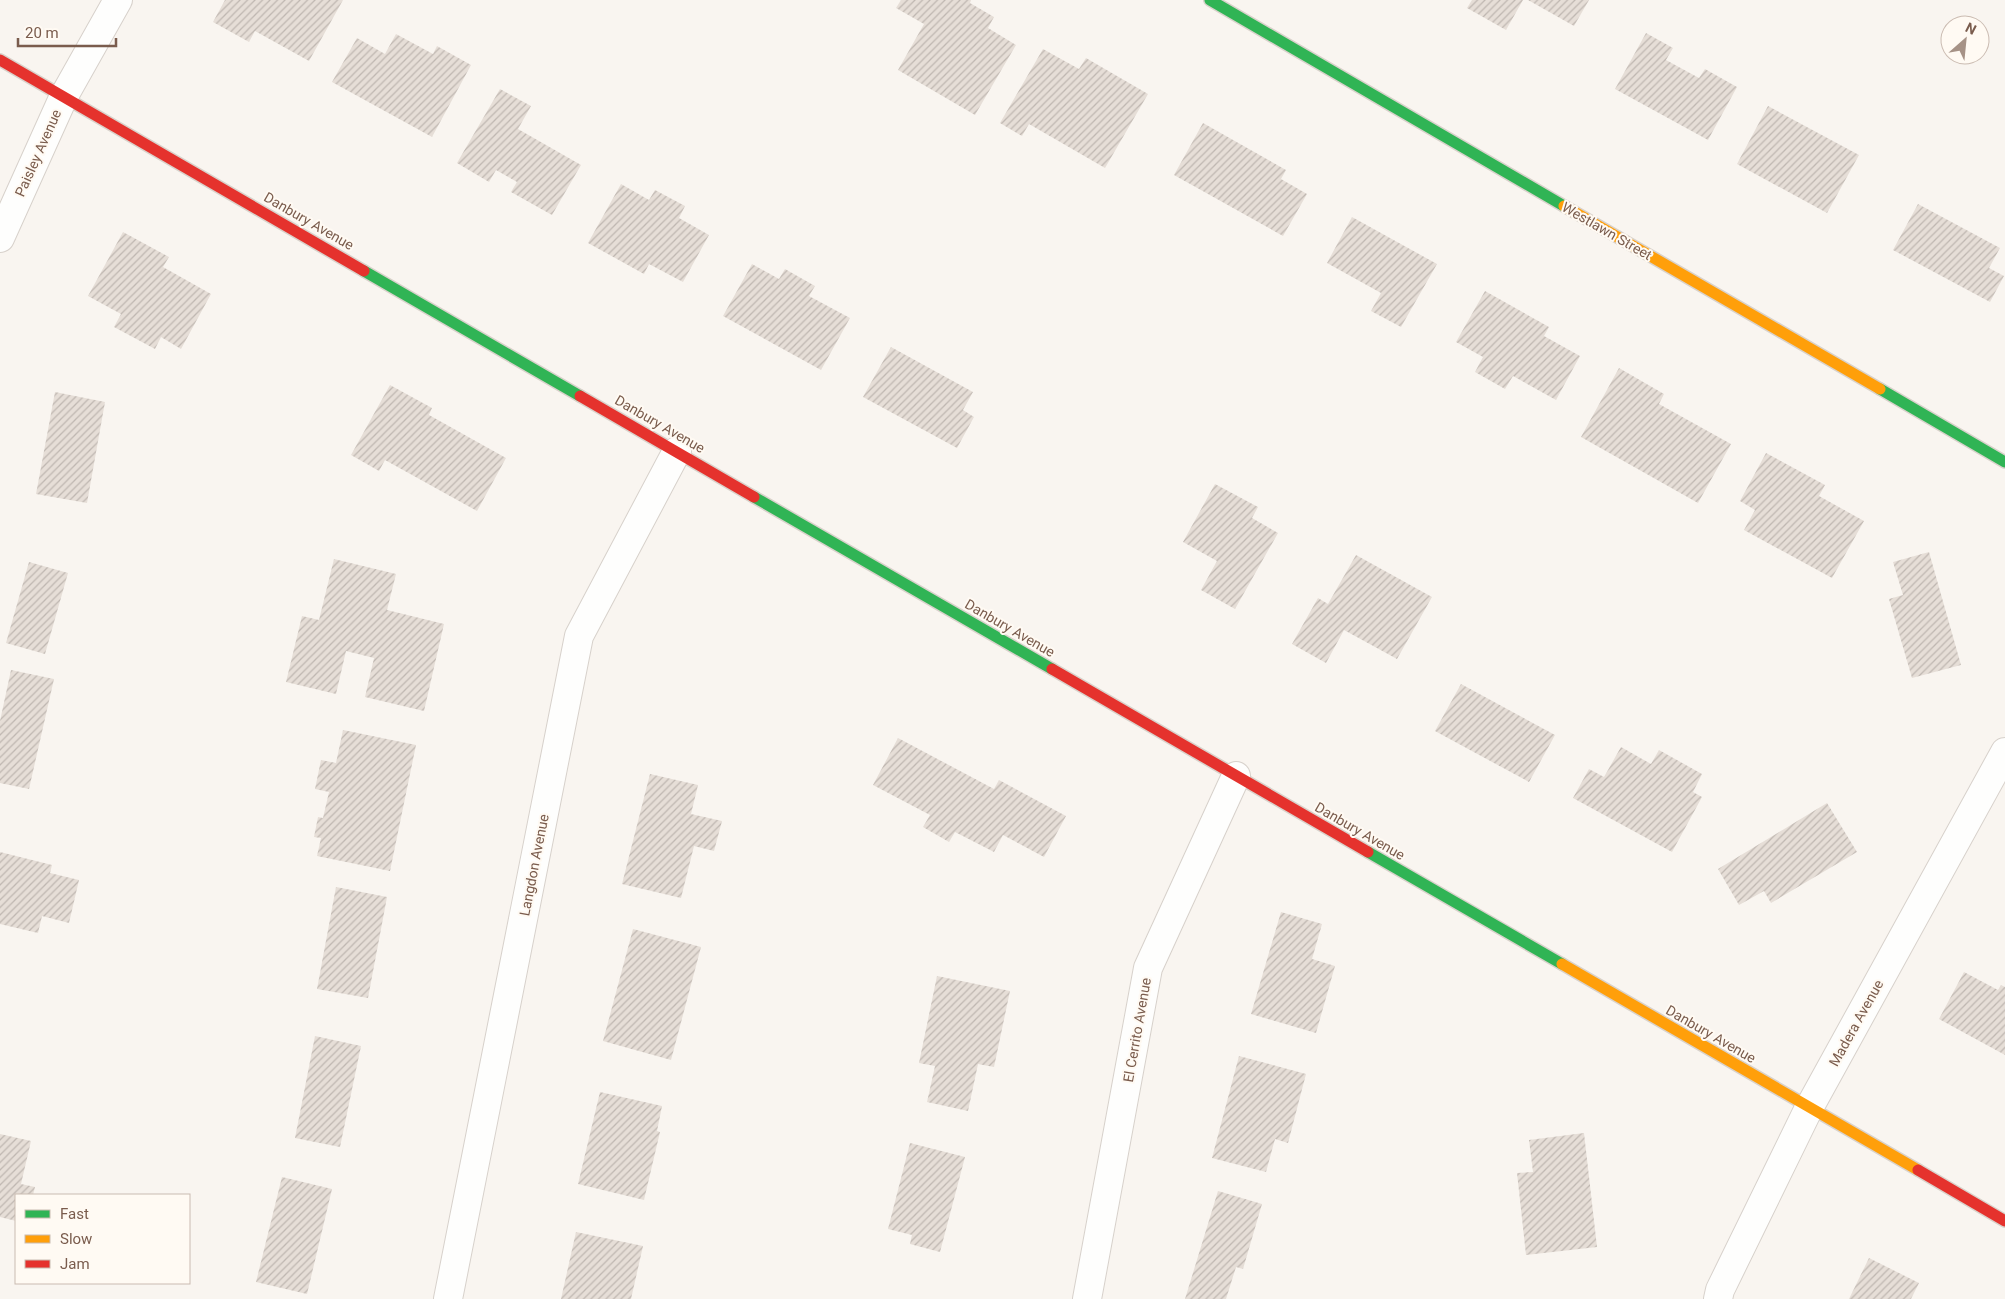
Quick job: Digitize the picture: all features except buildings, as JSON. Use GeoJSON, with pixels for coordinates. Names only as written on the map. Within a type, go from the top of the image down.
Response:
{"type":"FeatureCollection","features":[{"type":"Feature","properties":{"kind":"street"},"geometry":{"type":"LineString","coordinates":[[64,96],[118,0]]}},
{"type":"Feature","properties":{"kind":"street","name":"Westlawn Street"},"geometry":{"type":"LineString","coordinates":[[1210,0],[2005,462]]}},
{"type":"Feature","properties":{"kind":"street","name":"Danbury Avenue"},"geometry":{"type":"LineString","coordinates":[[0,60],[2005,1221]]}},
{"type":"Feature","properties":{"kind":"street","name":"Paisley Avenue"},"geometry":{"type":"LineString","coordinates":[[0,238],[64,96]]}},
{"type":"Feature","properties":{"kind":"street","name":"Langdon Avenue"},"geometry":{"type":"LineString","coordinates":[[448,1299],[579,636],[677,451]]}},
{"type":"Feature","properties":{"kind":"street","name":"Madera Avenue"},"geometry":{"type":"LineString","coordinates":[[1718,1299],[1720,1290],[1809,1108],[2005,752]]}},
{"type":"Feature","properties":{"kind":"street","name":"El Cerrito Avenue"},"geometry":{"type":"LineString","coordinates":[[1088,1299],[1148,968],[1236,776]]}},
{"type":"Feature","properties":{"kind":"traffic: fast"},"geometry":{"type":"LineString","coordinates":[[1210,0],[1564,206]]}},
{"type":"Feature","properties":{"kind":"traffic: fast"},"geometry":{"type":"LineString","coordinates":[[364,271],[580,396]]}},
{"type":"Feature","properties":{"kind":"traffic: fast"},"geometry":{"type":"LineString","coordinates":[[1880,389],[2005,462]]}},
{"type":"Feature","properties":{"kind":"traffic: fast"},"geometry":{"type":"LineString","coordinates":[[754,497],[1052,669]]}},
{"type":"Feature","properties":{"kind":"traffic: fast"},"geometry":{"type":"LineString","coordinates":[[1368,852],[1562,964]]}},
{"type":"Feature","properties":{"kind":"traffic: slow"},"geometry":{"type":"LineString","coordinates":[[1564,206],[1880,389]]}},
{"type":"Feature","properties":{"kind":"traffic: slow"},"geometry":{"type":"LineString","coordinates":[[1562,964],[1918,1170]]}},
{"type":"Feature","properties":{"kind":"traffic: jam"},"geometry":{"type":"LineString","coordinates":[[0,60],[364,271]]}},
{"type":"Feature","properties":{"kind":"traffic: jam"},"geometry":{"type":"LineString","coordinates":[[580,396],[754,497]]}},
{"type":"Feature","properties":{"kind":"traffic: jam"},"geometry":{"type":"LineString","coordinates":[[1052,669],[1368,852]]}},
{"type":"Feature","properties":{"kind":"traffic: jam"},"geometry":{"type":"LineString","coordinates":[[1918,1170],[2005,1221]]}}]}
